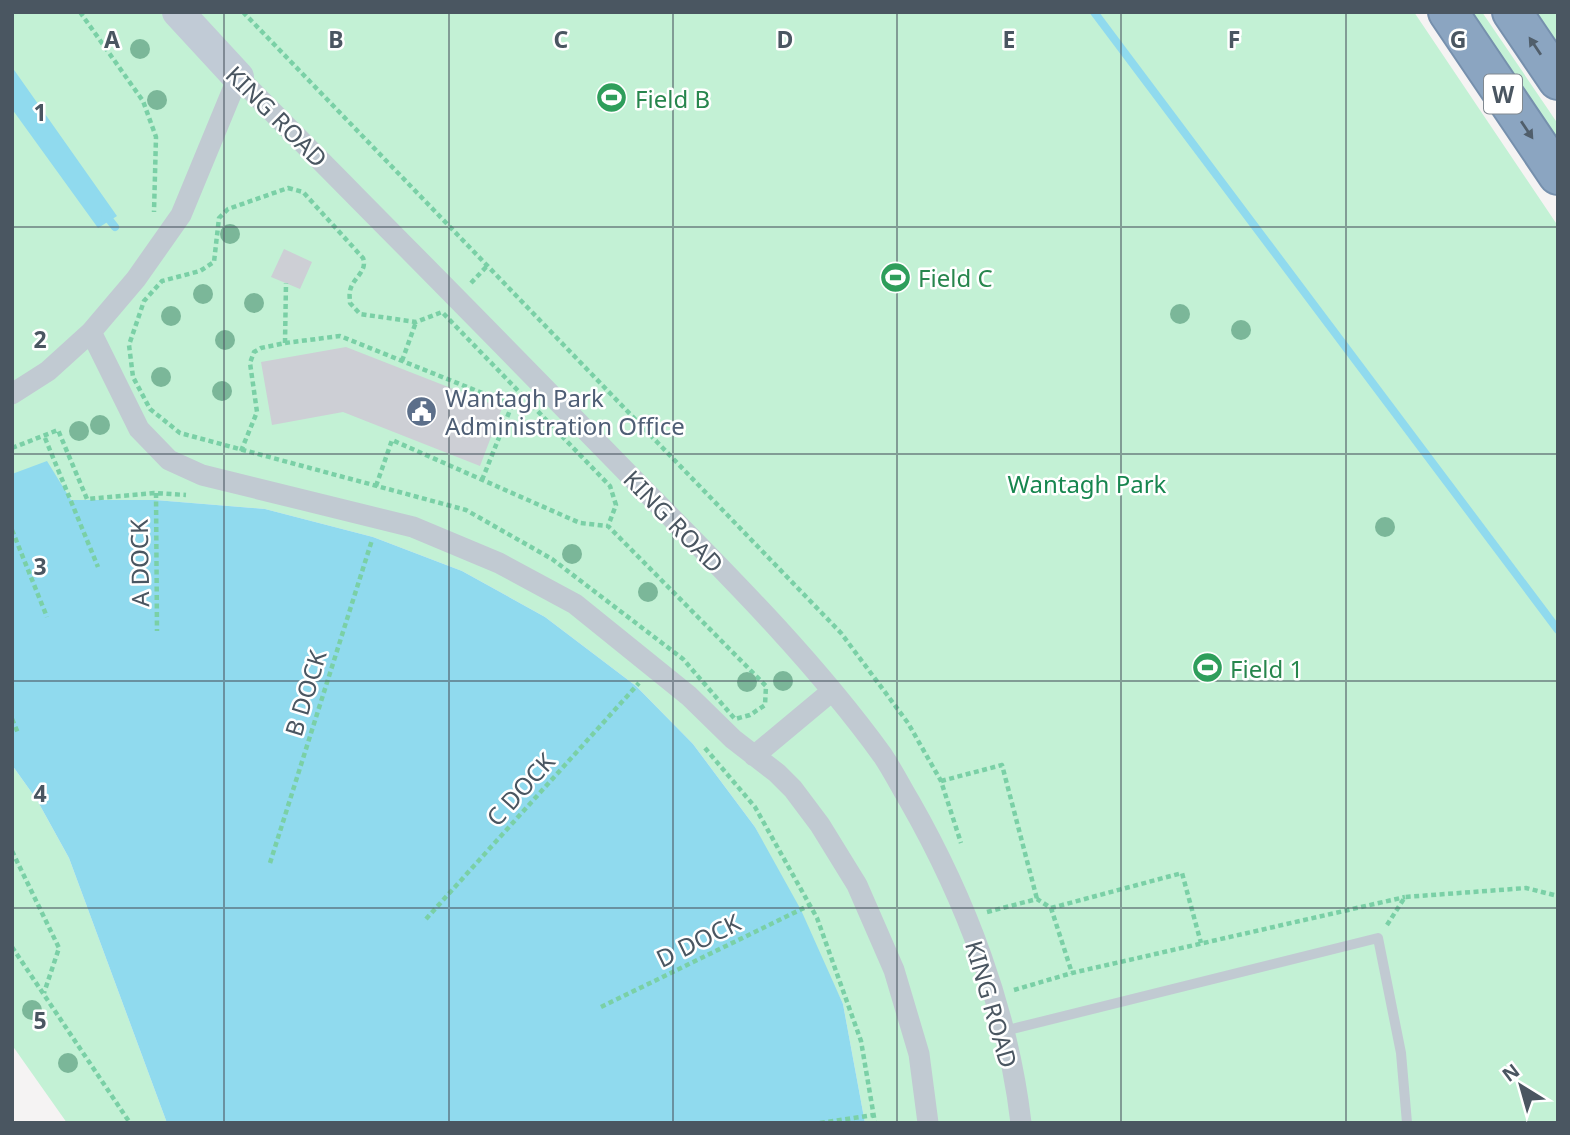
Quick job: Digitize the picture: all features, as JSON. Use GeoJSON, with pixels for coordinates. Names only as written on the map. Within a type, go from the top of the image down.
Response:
{"type":"FeatureCollection","features":[{"type":"Feature","properties":{"kind":"highway","name":"W"},"geometry":{"type":"LineString","coordinates":[[1448,12],[1558,175]]}},
{"type":"Feature","properties":{"kind":"highway","name":"W"},"geometry":{"type":"LineString","coordinates":[[1512,12],[1558,80]]}},
{"type":"Feature","properties":{"kind":"street","name":"KING ROAD"},"geometry":{"type":"LineString","coordinates":[[177,12],[785,636],[885,759],[955,888],[1004,1031],[1021,1123]]}},
{"type":"Feature","properties":{"kind":"street"},"geometry":{"type":"LineString","coordinates":[[12,394],[48,371],[91,332],[136,279],[181,215],[238,77]]}},
{"type":"Feature","properties":{"kind":"street"},"geometry":{"type":"LineString","coordinates":[[91,332],[139,429],[169,460],[202,475],[413,527],[499,563],[575,604],[689,696],[725,732],[793,789],[820,825],[857,885],[894,971],[919,1054],[928,1123]]}},
{"type":"Feature","properties":{"kind":"street"},"geometry":{"type":"LineString","coordinates":[[754,756],[832,691]]}},
{"type":"Feature","properties":{"kind":"lane"},"geometry":{"type":"LineString","coordinates":[[1004,1031],[1378,938],[1401,1053],[1407,1123]]}},
{"type":"Feature","properties":{"kind":"path"},"geometry":{"type":"LineString","coordinates":[[80,12],[143,101],[156,137],[154,217]]}},
{"type":"Feature","properties":{"kind":"path"},"geometry":{"type":"LineString","coordinates":[[243,12],[841,633],[908,723],[941,781],[962,847]]}},
{"type":"Feature","properties":{"kind":"path"},"geometry":{"type":"LineString","coordinates":[[376,486],[392,440],[580,523],[608,526],[766,686],[765,705],[750,715],[735,719],[683,659],[552,559],[466,510],[241,451],[180,433],[150,409],[133,377],[129,345],[144,301],[162,281],[200,271],[214,262],[219,218],[229,209],[288,188],[303,192],[363,258],[363,268],[350,288],[350,303],[360,313],[416,322],[442,312],[610,486],[616,505],[608,526]]}},
{"type":"Feature","properties":{"kind":"path"},"geometry":{"type":"LineString","coordinates":[[136,279],[144,301]]}},
{"type":"Feature","properties":{"kind":"path"},"geometry":{"type":"LineString","coordinates":[[285,343],[286,283]]}},
{"type":"Feature","properties":{"kind":"path"},"geometry":{"type":"LineString","coordinates":[[402,361],[416,322]]}},
{"type":"Feature","properties":{"kind":"path"},"geometry":{"type":"LineString","coordinates":[[241,451],[257,412],[250,363],[254,352],[285,343],[340,336],[512,405]]}},
{"type":"Feature","properties":{"kind":"path"},"geometry":{"type":"LineString","coordinates":[[482,480],[512,405],[522,395]]}},
{"type":"Feature","properties":{"kind":"path"},"geometry":{"type":"LineString","coordinates":[[12,448],[58,430],[87,499],[156,493],[192,496]]}},
{"type":"Feature","properties":{"kind":"path"},"geometry":{"type":"LineString","coordinates":[[45,438],[98,567]]}},
{"type":"Feature","properties":{"kind":"path","name":"A DOCK"},"geometry":{"type":"LineString","coordinates":[[156,493],[157,631]]}},
{"type":"Feature","properties":{"kind":"path"},"geometry":{"type":"LineString","coordinates":[[12,530],[47,617]]}},
{"type":"Feature","properties":{"kind":"path","name":"B DOCK"},"geometry":{"type":"LineString","coordinates":[[270,863],[374,533]]}},
{"type":"Feature","properties":{"kind":"path"},"geometry":{"type":"LineString","coordinates":[[629,674],[649,690]]}},
{"type":"Feature","properties":{"kind":"path","name":"C DOCK"},"geometry":{"type":"LineString","coordinates":[[426,919],[639,683]]}},
{"type":"Feature","properties":{"kind":"path"},"geometry":{"type":"LineString","coordinates":[[12,719],[18,733]]}},
{"type":"Feature","properties":{"kind":"path"},"geometry":{"type":"LineString","coordinates":[[704,746],[755,807],[817,918],[861,1041],[875,1123]]}},
{"type":"Feature","properties":{"kind":"path"},"geometry":{"type":"LineString","coordinates":[[941,781],[1002,765],[1037,899],[1051,908],[1072,973]]}},
{"type":"Feature","properties":{"kind":"path"},"geometry":{"type":"LineString","coordinates":[[12,851],[59,948],[43,993]]}},
{"type":"Feature","properties":{"kind":"path"},"geometry":{"type":"LineString","coordinates":[[1051,908],[1182,873],[1201,943]]}},
{"type":"Feature","properties":{"kind":"path"},"geometry":{"type":"LineString","coordinates":[[1007,992],[1072,973],[1405,897],[1526,888],[1558,896]]}},
{"type":"Feature","properties":{"kind":"path"},"geometry":{"type":"LineString","coordinates":[[1378,938],[1405,897]]}},
{"type":"Feature","properties":{"kind":"path"},"geometry":{"type":"LineString","coordinates":[[983,913],[1037,899]]}},
{"type":"Feature","properties":{"kind":"path","name":"D DOCK"},"geometry":{"type":"LineString","coordinates":[[601,1007],[810,905]]}},
{"type":"Feature","properties":{"kind":"path"},"geometry":{"type":"LineString","coordinates":[[12,947],[130,1123]]}},
{"type":"Feature","properties":{"kind":"path"},"geometry":{"type":"LineString","coordinates":[[820,1123],[873,1115]]}},
{"type":"Feature","properties":{"kind":"green space","name":"Wantagh Park"},"geometry":{"type":"Polygon","coordinates":[[[12,12],[1414,12],[1558,226],[1558,1123],[865,1123],[843,1004],[755,827],[693,744],[636,686],[545,617],[462,571],[373,537],[265,509],[155,500],[71,500],[12,475],[12,12]]]}},
{"type":"Feature","properties":{"kind":"green space"},"geometry":{"type":"Polygon","coordinates":[[[1467,12],[1482,12],[1558,124],[1558,148],[1467,12]]]}},
{"type":"Feature","properties":{"kind":"green space"},"geometry":{"type":"Polygon","coordinates":[[[1534,12],[1558,12],[1558,46],[1534,12]]]}},
{"type":"Feature","properties":{"kind":"green space"},"geometry":{"type":"Polygon","coordinates":[[[12,765],[37,800],[69,858],[167,1123],[67,1123],[12,1045],[12,765]]]}},
{"type":"Feature","properties":{"kind":"water"},"geometry":{"type":"Polygon","coordinates":[[[12,67],[117,216],[98,228],[12,109],[12,67]]]}},
{"type":"Feature","properties":{"kind":"water"},"geometry":{"type":"Polygon","coordinates":[[[47,461],[71,500],[155,500],[265,509],[373,537],[462,571],[545,617],[636,686],[693,744],[755,827],[801,910],[843,1004],[865,1123],[167,1123],[69,858],[37,800],[12,765],[12,474],[47,461]]]}},
{"type":"Feature","properties":{"kind":"building"},"geometry":{"type":"Polygon","coordinates":[[[284,249],[312,262],[300,289],[271,277],[284,249]]]}},
{"type":"Feature","properties":{"kind":"building"},"geometry":{"type":"Polygon","coordinates":[[[346,347],[502,408],[480,466],[343,412],[272,425],[261,362],[346,347]]]}},
{"type":"Feature","properties":{"kind":"waterway"},"geometry":{"type":"LineString","coordinates":[[1094,12],[1558,630]]}},
{"type":"Feature","properties":{"kind":"waterway"},"geometry":{"type":"LineString","coordinates":[[105,214],[115,227]]}},
{"type":"Feature","properties":{"kind":"place","name":"Field B"},"geometry":{"type":"Point","coordinates":[612,98]}},
{"type":"Feature","properties":{"kind":"place","name":"Field C"},"geometry":{"type":"Point","coordinates":[895,277]}},
{"type":"Feature","properties":{"kind":"place","name":"Wantagh Park Administration Office"},"geometry":{"type":"Point","coordinates":[422,411]}},
{"type":"Feature","properties":{"kind":"place","name":"Field 1"},"geometry":{"type":"Point","coordinates":[1207,668]}}]}
